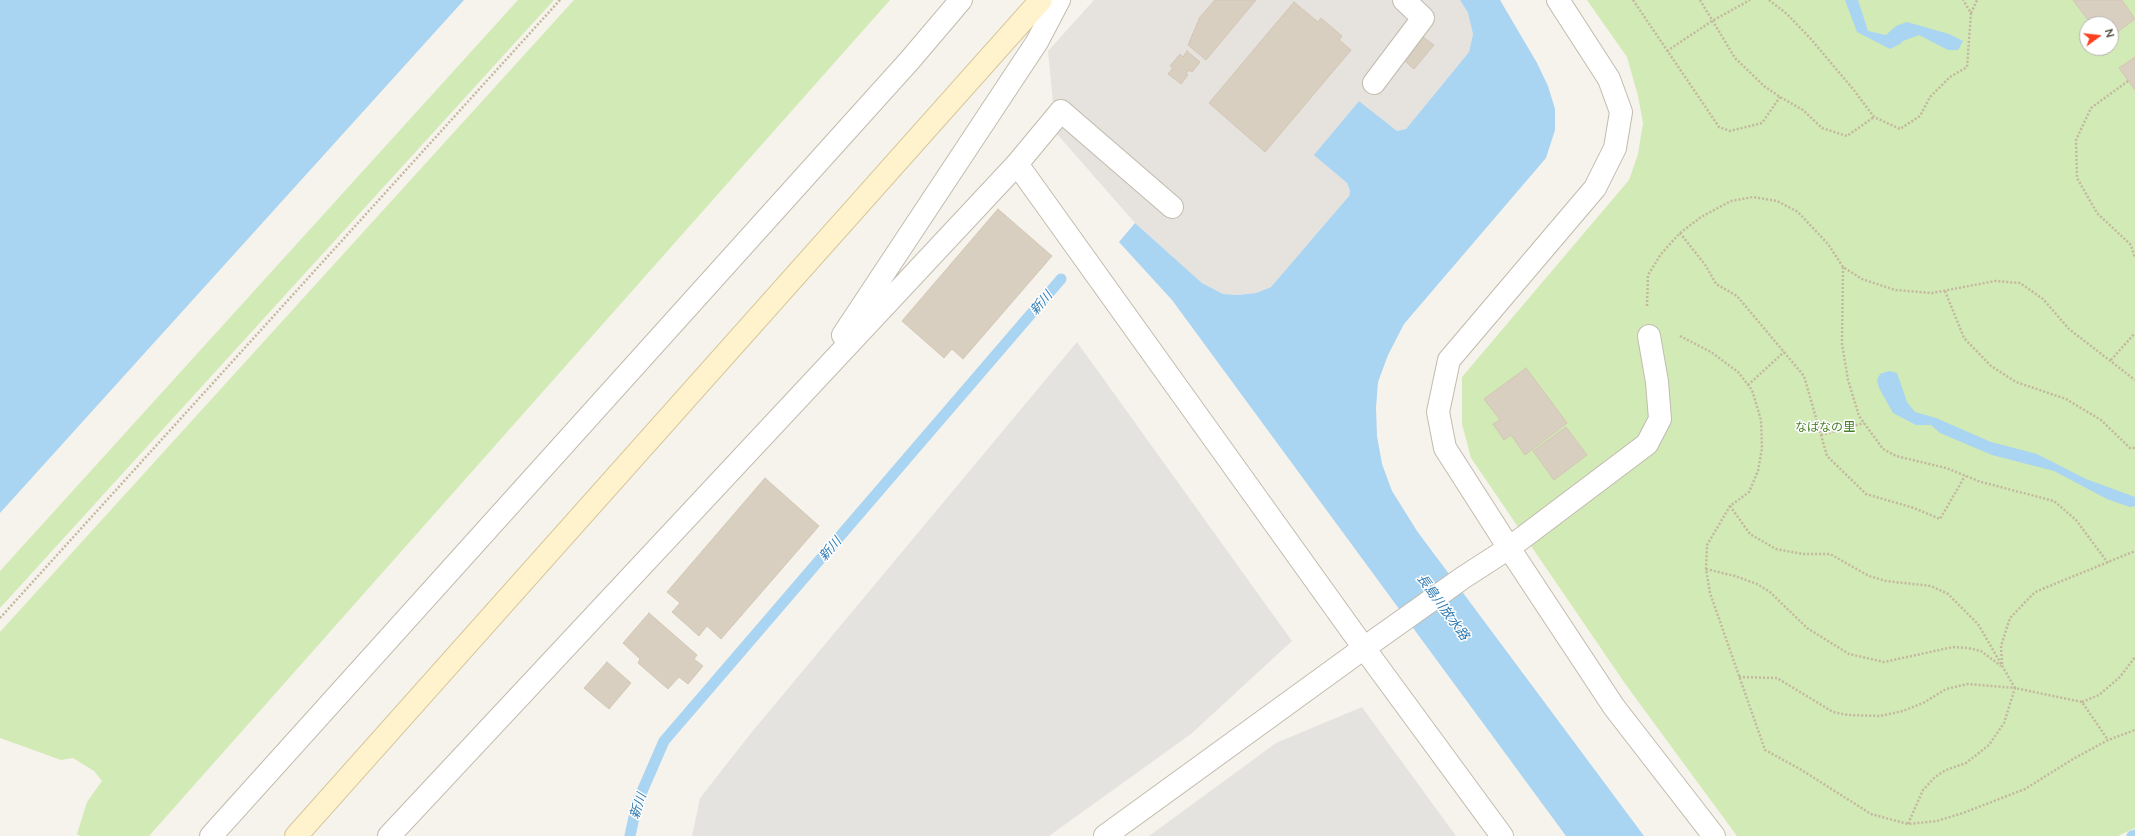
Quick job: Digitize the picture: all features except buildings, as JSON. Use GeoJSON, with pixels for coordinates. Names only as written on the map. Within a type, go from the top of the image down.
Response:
{"type":"FeatureCollection","features":[{"type":"Feature","properties":{"kind":"street"},"geometry":{"type":"LineString","coordinates":[[211,836],[910,60],[961,0]]}},
{"type":"Feature","properties":{"kind":"street"},"geometry":{"type":"LineString","coordinates":[[296,836],[1041,0]]}},
{"type":"Feature","properties":{"kind":"street"},"geometry":{"type":"LineString","coordinates":[[809,387],[1037,42],[1059,0]]}},
{"type":"Feature","properties":{"kind":"street"},"geometry":{"type":"LineString","coordinates":[[1374,83],[1423,18],[1404,0]]}},
{"type":"Feature","properties":{"kind":"street"},"geometry":{"type":"LineString","coordinates":[[1558,0],[1609,79],[1621,112],[1616,148],[1595,188],[1449,360],[1438,412],[1445,448],[1509,548],[1614,707],[1714,836]]}},
{"type":"Feature","properties":{"kind":"street"},"geometry":{"type":"LineString","coordinates":[[389,836],[1017,164],[1061,112],[1172,207]]}},
{"type":"Feature","properties":{"kind":"street"},"geometry":{"type":"LineString","coordinates":[[1017,164],[1364,648],[1502,836]]}},
{"type":"Feature","properties":{"kind":"street"},"geometry":{"type":"LineString","coordinates":[[1105,836],[1364,648],[1464,577],[1509,548],[1647,444],[1660,419],[1657,382],[1649,336]]}},
{"type":"Feature","properties":{"kind":"path"},"geometry":{"type":"LineString","coordinates":[[0,618],[560,0]]}},
{"type":"Feature","properties":{"kind":"path"},"geometry":{"type":"LineString","coordinates":[[1632,0],[1719,128],[1730,131],[1762,122],[1780,97]]}},
{"type":"Feature","properties":{"kind":"path"},"geometry":{"type":"LineString","coordinates":[[1700,0],[1735,58],[1764,86],[1780,97],[1804,110],[1822,128],[1847,136],[1874,117]]}},
{"type":"Feature","properties":{"kind":"path"},"geometry":{"type":"LineString","coordinates":[[1668,51],[1712,21],[1750,0]]}},
{"type":"Feature","properties":{"kind":"path"},"geometry":{"type":"LineString","coordinates":[[1769,0],[1787,14],[1810,38],[1853,89],[1874,117],[1900,129],[1920,116],[1930,97],[1950,77],[1967,67],[1971,13],[1977,0]]}},
{"type":"Feature","properties":{"kind":"path"},"geometry":{"type":"LineString","coordinates":[[1963,0],[1971,13]]}},
{"type":"Feature","properties":{"kind":"path"},"geometry":{"type":"LineString","coordinates":[[2128,81],[2091,108],[2076,140],[2077,178],[2097,213],[2131,245],[2135,258]]}},
{"type":"Feature","properties":{"kind":"path"},"geometry":{"type":"LineString","coordinates":[[2135,380],[2069,329],[2043,299],[2020,283],[1994,281],[1932,293],[1895,290],[1862,279],[1843,267],[1828,244],[1798,212],[1777,201],[1753,198],[1731,201],[1701,217],[1680,233],[1661,254],[1648,275],[1646,298],[1649,336],[1677,334],[1711,352],[1738,372],[1752,390],[1761,420],[1762,448],[1758,471],[1749,492],[1730,506],[1707,545],[1706,569],[1710,593],[1765,750],[1800,769],[1871,814],[1908,824],[1936,821],[1963,814],[2025,789],[2073,759],[2108,740],[2135,730]]}},
{"type":"Feature","properties":{"kind":"path"},"geometry":{"type":"LineString","coordinates":[[1680,233],[1706,266],[1716,284],[1738,296],[1804,376],[1827,456],[1866,494],[1914,508],[1940,519],[1965,476]]}},
{"type":"Feature","properties":{"kind":"path"},"geometry":{"type":"LineString","coordinates":[[1843,267],[1842,344],[1848,380],[1859,416],[1883,449],[1896,456],[1946,468],[1981,482],[2054,501],[2076,520],[2108,562]]}},
{"type":"Feature","properties":{"kind":"path"},"geometry":{"type":"LineString","coordinates":[[1945,291],[1964,338],[1991,366],[2016,382],[2066,399],[2102,420],[2130,448],[2135,448]]}},
{"type":"Feature","properties":{"kind":"path"},"geometry":{"type":"LineString","coordinates":[[2111,360],[2135,334]]}},
{"type":"Feature","properties":{"kind":"path"},"geometry":{"type":"LineString","coordinates":[[1748,385],[1784,352]]}},
{"type":"Feature","properties":{"kind":"path"},"geometry":{"type":"LineString","coordinates":[[1821,434],[1864,423]]}},
{"type":"Feature","properties":{"kind":"path"},"geometry":{"type":"LineString","coordinates":[[1730,506],[1750,534],[1776,549],[1803,554],[1830,554],[1869,576],[1886,581],[1930,586],[1948,594],[1978,624],[2003,666],[2015,688],[2004,723],[1989,745],[1966,763],[1946,770],[1935,777],[1923,790],[1908,824]]}},
{"type":"Feature","properties":{"kind":"path"},"geometry":{"type":"LineString","coordinates":[[2003,666],[2001,646],[2010,618],[2022,603],[2035,592],[2135,552]]}},
{"type":"Feature","properties":{"kind":"path"},"geometry":{"type":"LineString","coordinates":[[1706,569],[1735,576],[1757,584],[1770,592],[1807,628],[1849,654],[1884,662],[1953,647],[1968,648],[1981,651],[2003,666]]}},
{"type":"Feature","properties":{"kind":"path"},"geometry":{"type":"LineString","coordinates":[[1739,677],[1777,678],[1833,712],[1848,716],[1880,716],[1903,711],[1924,702],[1946,689],[1968,684],[2015,688],[2082,702],[2098,695],[2120,677],[2135,658]]}},
{"type":"Feature","properties":{"kind":"path"},"geometry":{"type":"LineString","coordinates":[[2082,702],[2108,740]]}},
{"type":"Feature","properties":{"kind":"shaded area"},"geometry":{"type":"Polygon","coordinates":[[[1094,0],[1460,0],[1468,13],[1473,34],[1469,52],[1406,129],[1397,131],[1359,101],[1315,155],[1347,183],[1350,191],[1349,196],[1271,287],[1256,293],[1238,295],[1223,294],[1202,283],[1135,223],[1056,133],[1048,51],[1094,0]]]}},
{"type":"Feature","properties":{"kind":"shaded area"},"geometry":{"type":"Polygon","coordinates":[[[1077,342],[1292,641],[1191,734],[1049,836],[692,836],[700,798],[751,733],[1077,342]]]}},
{"type":"Feature","properties":{"kind":"shaded area"},"geometry":{"type":"Polygon","coordinates":[[[1362,707],[1456,836],[1149,836],[1276,743],[1362,707]]]}},
{"type":"Feature","properties":{"kind":"green space"},"geometry":{"type":"Polygon","coordinates":[[[518,0],[554,0],[0,608],[0,571],[518,0]]]}},
{"type":"Feature","properties":{"kind":"green space"},"geometry":{"type":"Polygon","coordinates":[[[574,0],[890,0],[149,836],[80,836],[77,834],[87,802],[102,781],[94,771],[73,758],[61,760],[0,738],[0,632],[574,0]]]}},
{"type":"Feature","properties":{"kind":"green space","name":"なばなの里"},"geometry":{"type":"Polygon","coordinates":[[[1587,0],[2135,0],[2135,828],[2118,836],[1737,836],[1626,685],[1471,458],[1462,424],[1462,377],[1629,180],[1638,154],[1643,123],[1638,96],[1627,57],[1587,0]]]}},
{"type":"Feature","properties":{"kind":"water"},"geometry":{"type":"Polygon","coordinates":[[[0,0],[464,0],[0,513],[0,0]]]}},
{"type":"Feature","properties":{"kind":"water","name":"長島川放水路"},"geometry":{"type":"Polygon","coordinates":[[[1460,0],[1500,0],[1537,63],[1548,86],[1555,109],[1555,130],[1546,158],[1404,324],[1388,355],[1378,382],[1376,408],[1377,436],[1382,464],[1392,491],[1417,531],[1644,836],[1566,836],[1172,300],[1119,242],[1135,223],[1202,283],[1223,294],[1238,295],[1256,293],[1271,287],[1349,196],[1350,191],[1347,183],[1314,155],[1359,101],[1397,131],[1406,129],[1469,52],[1473,34],[1468,13],[1460,0]]]}},
{"type":"Feature","properties":{"kind":"water"},"geometry":{"type":"Polygon","coordinates":[[[1845,0],[1858,0],[1868,31],[1886,35],[1896,26],[1907,22],[1949,34],[1963,41],[1958,50],[1948,50],[1919,35],[1903,41],[1890,49],[1857,32],[1845,0]]]}},
{"type":"Feature","properties":{"kind":"water"},"geometry":{"type":"Polygon","coordinates":[[[1889,371],[1897,373],[1907,402],[1915,412],[1936,418],[1991,442],[2037,454],[2086,479],[2135,497],[2135,506],[2130,507],[2107,499],[2054,471],[1992,455],[1940,433],[1931,425],[1916,425],[1893,413],[1879,388],[1877,380],[1880,374],[1889,371]]]}},
{"type":"Feature","properties":{"kind":"waterway","name":"新川"},"geometry":{"type":"LineString","coordinates":[[630,836],[637,803],[664,741],[1061,279]]}}]}
